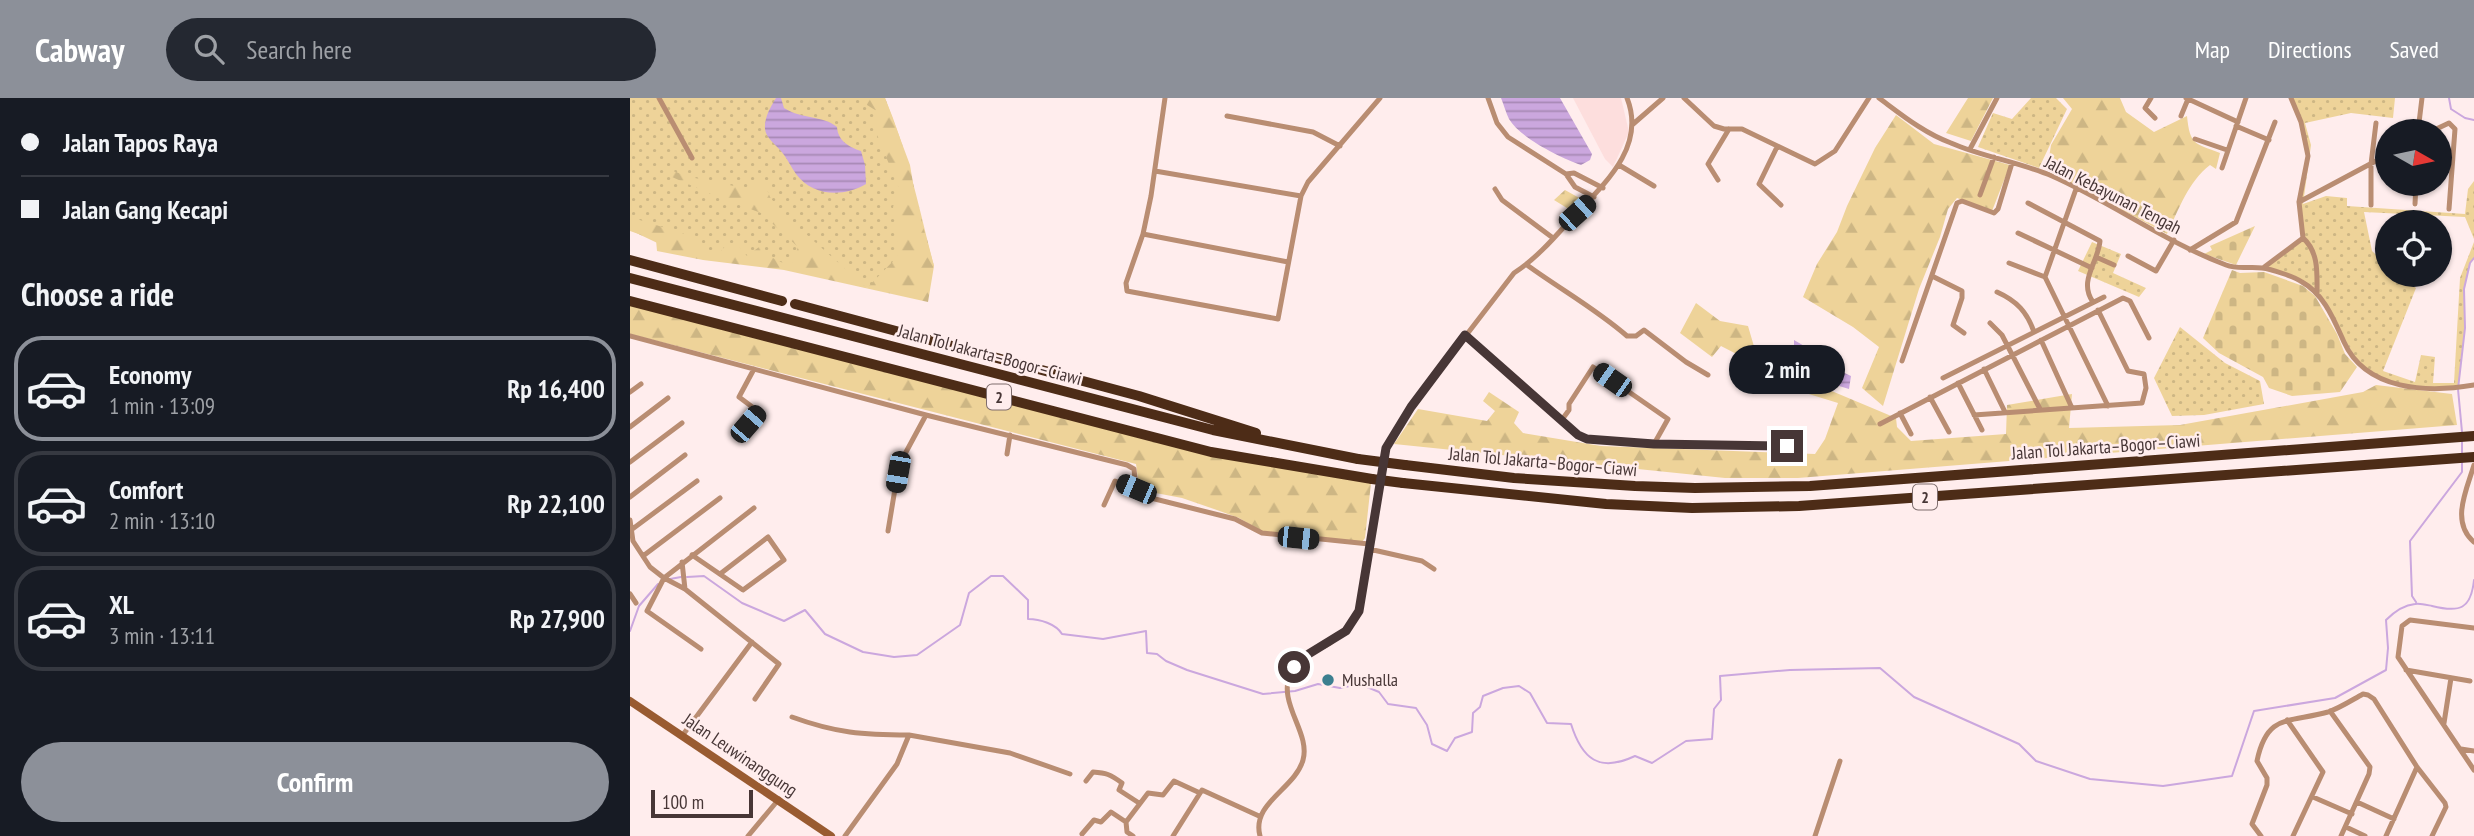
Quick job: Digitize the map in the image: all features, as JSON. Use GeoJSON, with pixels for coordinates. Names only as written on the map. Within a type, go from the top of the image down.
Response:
{"type":"FeatureCollection","features":[{"type":"Feature","properties":{"kind":"highway"},"geometry":{"type":"LineString","coordinates":[[630,260],[782,301]]}},
{"type":"Feature","properties":{"kind":"highway","name":"Jalan Tol Jakarta–Bogor–Ciawi"},"geometry":{"type":"LineString","coordinates":[[630,278],[1213,430],[1358,459],[1514,478],[1695,488],[1824,485],[2474,436]]}},
{"type":"Feature","properties":{"kind":"highway","name":"Jalan Tol Jakarta–Bogor–Ciawi"},"geometry":{"type":"LineString","coordinates":[[630,301],[1212,452],[1403,484],[1606,504],[1692,508],[1799,506],[2474,457]]}},
{"type":"Feature","properties":{"kind":"highway"},"geometry":{"type":"LineString","coordinates":[[795,304],[1139,397],[1340,455]]}},
{"type":"Feature","properties":{"kind":"main road","name":"Jalan Leuwinanggung"},"geometry":{"type":"LineString","coordinates":[[630,701],[831,836]]}},
{"type":"Feature","properties":{"kind":"street"},"geometry":{"type":"LineString","coordinates":[[659,98],[692,158]]}},
{"type":"Feature","properties":{"kind":"street"},"geometry":{"type":"LineString","coordinates":[[1165,98],[1156,171],[1143,234],[1126,282],[1127,291],[1278,319],[1301,196],[1308,183],[1380,98]]}},
{"type":"Feature","properties":{"kind":"street"},"geometry":{"type":"LineString","coordinates":[[1488,98],[1497,123],[1508,137],[1566,174],[1575,187],[1594,197]]}},
{"type":"Feature","properties":{"kind":"street"},"geometry":{"type":"LineString","coordinates":[[1260,836],[1259,816],[1292,779],[1304,758],[1301,736],[1288,693],[1290,673],[1302,658],[1346,631],[1362,599],[1386,448],[1411,407],[1514,273],[1527,265],[1603,188],[1619,164],[1632,125],[1627,98]]}},
{"type":"Feature","properties":{"kind":"street"},"geometry":{"type":"LineString","coordinates":[[1632,125],[1663,98]]}},
{"type":"Feature","properties":{"kind":"street"},"geometry":{"type":"LineString","coordinates":[[1684,98],[1710,125],[1742,129],[1812,164],[1835,151],[1869,98]]}},
{"type":"Feature","properties":{"kind":"street","name":"Jalan Kebayunan Tengah"},"geometry":{"type":"LineString","coordinates":[[1879,98],[1916,126],[1952,144],[2051,175],[2194,253],[2239,269],[2263,268],[2302,281],[2317,294]]}},
{"type":"Feature","properties":{"kind":"street"},"geometry":{"type":"LineString","coordinates":[[1970,149],[1997,98]]}},
{"type":"Feature","properties":{"kind":"street"},"geometry":{"type":"LineString","coordinates":[[2151,98],[2145,108],[2155,118]]}},
{"type":"Feature","properties":{"kind":"street"},"geometry":{"type":"LineString","coordinates":[[2222,168],[2246,98]]}},
{"type":"Feature","properties":{"kind":"street"},"geometry":{"type":"LineString","coordinates":[[2291,98],[2301,122],[2308,156],[2299,202],[2303,238],[2308,243],[2317,266],[2317,294],[2338,326],[2351,354],[2376,377],[2402,387],[2451,388],[2474,385]]}},
{"type":"Feature","properties":{"kind":"street"},"geometry":{"type":"LineString","coordinates":[[2419,119],[2422,98]]}},
{"type":"Feature","properties":{"kind":"street"},"geometry":{"type":"LineString","coordinates":[[2181,116],[2187,99],[2269,140]]}},
{"type":"Feature","properties":{"kind":"street"},"geometry":{"type":"LineString","coordinates":[[1227,116],[1313,132],[1340,146]]}},
{"type":"Feature","properties":{"kind":"street"},"geometry":{"type":"LineString","coordinates":[[2194,253],[2236,222],[2275,122]]}},
{"type":"Feature","properties":{"kind":"street"},"geometry":{"type":"LineString","coordinates":[[2452,126],[2455,129],[2452,169]]}},
{"type":"Feature","properties":{"kind":"street"},"geometry":{"type":"LineString","coordinates":[[1718,180],[1708,164],[1729,129]]}},
{"type":"Feature","properties":{"kind":"street"},"geometry":{"type":"LineString","coordinates":[[2371,205],[2371,164],[2375,131]]}},
{"type":"Feature","properties":{"kind":"street"},"geometry":{"type":"LineString","coordinates":[[2195,139],[2227,150]]}},
{"type":"Feature","properties":{"kind":"street"},"geometry":{"type":"LineString","coordinates":[[1777,147],[1759,182],[1780,205]]}},
{"type":"Feature","properties":{"kind":"street"},"geometry":{"type":"LineString","coordinates":[[1980,195],[1994,157]]}},
{"type":"Feature","properties":{"kind":"street"},"geometry":{"type":"LineString","coordinates":[[2299,202],[2375,162]]}},
{"type":"Feature","properties":{"kind":"street"},"geometry":{"type":"LineString","coordinates":[[1902,360],[1958,201],[1994,213],[1998,209],[2012,163]]}},
{"type":"Feature","properties":{"kind":"street"},"geometry":{"type":"LineString","coordinates":[[1619,164],[1654,186]]}},
{"type":"Feature","properties":{"kind":"street"},"geometry":{"type":"LineString","coordinates":[[1156,171],[1301,196]]}},
{"type":"Feature","properties":{"kind":"street"},"geometry":{"type":"LineString","coordinates":[[1566,174],[1574,173],[1603,188]]}},
{"type":"Feature","properties":{"kind":"street"},"geometry":{"type":"LineString","coordinates":[[2076,189],[2045,277],[2108,406]]}},
{"type":"Feature","properties":{"kind":"street"},"geometry":{"type":"LineString","coordinates":[[1495,190],[1502,200],[1553,239]]}},
{"type":"Feature","properties":{"kind":"street"},"geometry":{"type":"LineString","coordinates":[[2415,196],[2415,204]]}},
{"type":"Feature","properties":{"kind":"street"},"geometry":{"type":"LineString","coordinates":[[2449,209],[2450,196]]}},
{"type":"Feature","properties":{"kind":"street"},"geometry":{"type":"LineString","coordinates":[[2028,203],[2099,240],[2101,244],[2086,290],[2093,302]]}},
{"type":"Feature","properties":{"kind":"street"},"geometry":{"type":"LineString","coordinates":[[2018,233],[2092,268]]}},
{"type":"Feature","properties":{"kind":"street"},"geometry":{"type":"LineString","coordinates":[[1143,234],[1288,262]]}},
{"type":"Feature","properties":{"kind":"street"},"geometry":{"type":"LineString","coordinates":[[2263,268],[2303,238]]}},
{"type":"Feature","properties":{"kind":"street"},"geometry":{"type":"LineString","coordinates":[[2129,256],[2156,271],[2174,240]]}},
{"type":"Feature","properties":{"kind":"street"},"geometry":{"type":"LineString","coordinates":[[2096,257],[2114,265]]}},
{"type":"Feature","properties":{"kind":"street"},"geometry":{"type":"LineString","coordinates":[[2009,263],[2045,277]]}},
{"type":"Feature","properties":{"kind":"street"},"geometry":{"type":"LineString","coordinates":[[1527,265],[1609,320],[1628,336],[1644,330],[1708,375]]}},
{"type":"Feature","properties":{"kind":"street"},"geometry":{"type":"LineString","coordinates":[[1932,276],[1962,291],[1953,325],[1964,333]]}},
{"type":"Feature","properties":{"kind":"street"},"geometry":{"type":"LineString","coordinates":[[1997,292],[2012,299],[2022,308],[2034,332]]}},
{"type":"Feature","properties":{"kind":"street"},"geometry":{"type":"LineString","coordinates":[[1942,378],[2104,297]]}},
{"type":"Feature","properties":{"kind":"street"},"geometry":{"type":"LineString","coordinates":[[1880,424],[2098,310],[2127,298],[2149,338]]}},
{"type":"Feature","properties":{"kind":"street"},"geometry":{"type":"LineString","coordinates":[[1974,415],[2142,403],[2146,383],[2144,374],[2127,371],[2098,310]]}},
{"type":"Feature","properties":{"kind":"street"},"geometry":{"type":"LineString","coordinates":[[1990,323],[1998,329],[2040,409]]}},
{"type":"Feature","properties":{"kind":"street"},"geometry":{"type":"LineString","coordinates":[[1465,335],[1561,421],[1587,439],[1654,444],[1787,446]]}},
{"type":"Feature","properties":{"kind":"street"},"geometry":{"type":"LineString","coordinates":[[630,336],[926,415],[1132,466],[1136,489]]}},
{"type":"Feature","properties":{"kind":"street"},"geometry":{"type":"LineString","coordinates":[[2041,340],[2072,408]]}},
{"type":"Feature","properties":{"kind":"street"},"geometry":{"type":"LineString","coordinates":[[1561,421],[1569,412],[1568,405],[1593,367],[1668,419],[1654,444]]}},
{"type":"Feature","properties":{"kind":"street"},"geometry":{"type":"LineString","coordinates":[[738,436],[759,412],[739,397],[754,369]]}},
{"type":"Feature","properties":{"kind":"street"},"geometry":{"type":"LineString","coordinates":[[1984,369],[2006,412]]}},
{"type":"Feature","properties":{"kind":"street"},"geometry":{"type":"LineString","coordinates":[[1958,383],[1982,430]]}},
{"type":"Feature","properties":{"kind":"street"},"geometry":{"type":"LineString","coordinates":[[630,393],[641,384]]}},
{"type":"Feature","properties":{"kind":"street"},"geometry":{"type":"LineString","coordinates":[[1930,397],[1949,432]]}},
{"type":"Feature","properties":{"kind":"street"},"geometry":{"type":"LineString","coordinates":[[630,427],[668,398]]}},
{"type":"Feature","properties":{"kind":"street"},"geometry":{"type":"LineString","coordinates":[[1900,413],[1911,434]]}},
{"type":"Feature","properties":{"kind":"street"},"geometry":{"type":"LineString","coordinates":[[888,531],[899,465],[926,415]]}},
{"type":"Feature","properties":{"kind":"street"},"geometry":{"type":"LineString","coordinates":[[630,462],[682,423]]}},
{"type":"Feature","properties":{"kind":"street"},"geometry":{"type":"LineString","coordinates":[[1007,454],[1010,435]]}},
{"type":"Feature","properties":{"kind":"street"},"geometry":{"type":"LineString","coordinates":[[630,497],[685,456]]}},
{"type":"Feature","properties":{"kind":"street"},"geometry":{"type":"LineString","coordinates":[[2474,465],[2461,512],[2463,526],[2474,542]]}},
{"type":"Feature","properties":{"kind":"street"},"geometry":{"type":"LineString","coordinates":[[631,530],[697,481]]}},
{"type":"Feature","properties":{"kind":"street"},"geometry":{"type":"LineString","coordinates":[[1104,505],[1115,481],[1153,499],[1235,519],[1262,533],[1369,546],[1422,561],[1434,569]]}},
{"type":"Feature","properties":{"kind":"street"},"geometry":{"type":"LineString","coordinates":[[643,556],[720,498]]}},
{"type":"Feature","properties":{"kind":"street"},"geometry":{"type":"LineString","coordinates":[[701,649],[647,611],[664,578],[754,508]]}},
{"type":"Feature","properties":{"kind":"street"},"geometry":{"type":"LineString","coordinates":[[630,520],[633,541],[650,566],[664,578],[685,589],[779,664],[755,699]]}},
{"type":"Feature","properties":{"kind":"street"},"geometry":{"type":"LineString","coordinates":[[692,555],[743,590],[784,560],[768,537],[720,574]]}},
{"type":"Feature","properties":{"kind":"street"},"geometry":{"type":"LineString","coordinates":[[682,562],[685,589]]}},
{"type":"Feature","properties":{"kind":"street"},"geometry":{"type":"LineString","coordinates":[[630,594],[636,603]]}},
{"type":"Feature","properties":{"kind":"street"},"geometry":{"type":"LineString","coordinates":[[2474,628],[2410,620],[2402,625],[2398,657],[2474,770]]}},
{"type":"Feature","properties":{"kind":"street"},"geometry":{"type":"LineString","coordinates":[[682,736],[752,642]]}},
{"type":"Feature","properties":{"kind":"street"},"geometry":{"type":"LineString","coordinates":[[2406,670],[2470,681]]}},
{"type":"Feature","properties":{"kind":"street"},"geometry":{"type":"LineString","coordinates":[[2444,724],[2451,678]]}},
{"type":"Feature","properties":{"kind":"street"},"geometry":{"type":"LineString","coordinates":[[2262,836],[2252,824],[2267,785],[2267,778],[2257,761],[2260,746],[2271,728],[2287,720],[2330,711],[2363,695],[2374,699],[2417,767],[2445,803],[2446,807],[2432,836]]}},
{"type":"Feature","properties":{"kind":"street"},"geometry":{"type":"LineString","coordinates":[[2330,711],[2370,767],[2342,836]]}},
{"type":"Feature","properties":{"kind":"street"},"geometry":{"type":"LineString","coordinates":[[792,717],[837,731],[909,735],[1010,753],[1070,774]]}},
{"type":"Feature","properties":{"kind":"street"},"geometry":{"type":"LineString","coordinates":[[2287,720],[2323,772],[2293,836]]}},
{"type":"Feature","properties":{"kind":"street"},"geometry":{"type":"LineString","coordinates":[[845,836],[897,764],[909,735]]}},
{"type":"Feature","properties":{"kind":"street"},"geometry":{"type":"LineString","coordinates":[[2462,749],[2474,751]]}},
{"type":"Feature","properties":{"kind":"street"},"geometry":{"type":"LineString","coordinates":[[1815,836],[1840,761]]}},
{"type":"Feature","properties":{"kind":"street"},"geometry":{"type":"LineString","coordinates":[[2394,836],[2386,834],[2417,767]]}},
{"type":"Feature","properties":{"kind":"street"},"geometry":{"type":"LineString","coordinates":[[1086,782],[1095,772],[1101,771],[1114,776],[1122,783],[1119,790],[1139,803]]}},
{"type":"Feature","properties":{"kind":"street"},"geometry":{"type":"LineString","coordinates":[[1133,836],[1127,832],[1126,822],[1149,792],[1164,794],[1175,780],[1200,793]]}},
{"type":"Feature","properties":{"kind":"street"},"geometry":{"type":"LineString","coordinates":[[1173,836],[1200,793],[1206,791],[1259,816]]}},
{"type":"Feature","properties":{"kind":"street"},"geometry":{"type":"LineString","coordinates":[[2313,797],[2352,814]]}},
{"type":"Feature","properties":{"kind":"street"},"geometry":{"type":"LineString","coordinates":[[748,836],[779,799]]}},
{"type":"Feature","properties":{"kind":"street"},"geometry":{"type":"LineString","coordinates":[[2357,802],[2393,819]]}},
{"type":"Feature","properties":{"kind":"street"},"geometry":{"type":"LineString","coordinates":[[1082,834],[1094,820],[1102,822],[1111,812],[1126,822]]}},
{"type":"Feature","properties":{"kind":"street"},"geometry":{"type":"LineString","coordinates":[[2346,827],[2365,836]]}},
{"type":"Feature","properties":{"kind":"shaded area"},"geometry":{"type":"Polygon","coordinates":[[[776,98],[781,98],[784,108],[791,112],[837,127],[839,136],[845,143],[861,151],[866,184],[839,193],[820,191],[803,182],[766,132],[767,116],[776,98]]]}},
{"type":"Feature","properties":{"kind":"shaded area"},"geometry":{"type":"Polygon","coordinates":[[[1501,98],[1560,98],[1592,154],[1590,160],[1581,165],[1531,140],[1509,119],[1501,98]]]}},
{"type":"Feature","properties":{"kind":"shaded area"},"geometry":{"type":"Polygon","coordinates":[[[1573,98],[1621,98],[1629,132],[1613,167],[1605,159],[1573,98]]]}},
{"type":"Feature","properties":{"kind":"shaded area"},"geometry":{"type":"Polygon","coordinates":[[[1794,340],[1823,357],[1823,363],[1851,376],[1849,389],[1786,370],[1794,362],[1794,340]]]}},
{"type":"Feature","properties":{"kind":"green space"},"geometry":{"type":"Polygon","coordinates":[[[630,98],[885,98],[907,160],[934,266],[867,288],[758,261],[670,249],[630,230],[630,98]]]}},
{"type":"Feature","properties":{"kind":"green space"},"geometry":{"type":"Polygon","coordinates":[[[865,98],[885,98],[910,165],[916,201],[934,266],[928,302],[784,270],[657,251],[656,240],[630,231],[630,217],[685,234],[703,252],[719,253],[728,243],[738,245],[747,256],[759,247],[769,256],[791,267],[798,247],[761,213],[672,177],[670,170],[744,188],[764,182],[770,197],[781,212],[867,288],[898,256],[898,230],[893,207],[900,191],[871,120],[880,113],[867,105],[865,98]]]}},
{"type":"Feature","properties":{"kind":"green space"},"geometry":{"type":"Polygon","coordinates":[[[1968,98],[1993,98],[1971,141],[1946,133],[1968,98]]]}},
{"type":"Feature","properties":{"kind":"green space"},"geometry":{"type":"Polygon","coordinates":[[[2031,98],[2056,98],[2067,109],[2039,168],[1978,147],[1993,113],[2012,119],[2031,98]]]}},
{"type":"Feature","properties":{"kind":"green space"},"geometry":{"type":"Polygon","coordinates":[[[2063,98],[2120,98],[2126,112],[2154,132],[2187,116],[2190,133],[2195,142],[2220,153],[2216,169],[2210,165],[2190,188],[2167,234],[2047,170],[2051,145],[2072,109],[2063,98]]]}},
{"type":"Feature","properties":{"kind":"green space"},"geometry":{"type":"Polygon","coordinates":[[[2291,98],[2395,98],[2393,118],[2351,113],[2305,123],[2311,145],[2303,204],[2326,196],[2347,198],[2347,206],[2406,210],[2364,212],[2372,251],[2375,254],[2375,287],[2416,288],[2383,371],[2415,382],[2421,355],[2435,357],[2433,383],[2454,383],[2460,278],[2474,242],[2474,258],[2470,263],[2464,289],[2465,328],[2458,389],[2402,387],[2376,377],[2358,363],[2328,309],[2302,281],[2263,268],[2303,238],[2299,202],[2308,156],[2304,134],[2291,98]]]}},
{"type":"Feature","properties":{"kind":"green space"},"geometry":{"type":"Polygon","coordinates":[[[1896,115],[1934,144],[2010,165],[1992,211],[1957,198],[1948,209],[1919,289],[1883,406],[1862,388],[1879,347],[1853,327],[1803,297],[1817,264],[1837,232],[1875,148],[1896,115]]]}},
{"type":"Feature","properties":{"kind":"green space"},"geometry":{"type":"Polygon","coordinates":[[[2474,181],[2474,239],[2465,217],[2452,216],[2452,213],[2465,214],[2468,189],[2474,181]]]}},
{"type":"Feature","properties":{"kind":"green space"},"geometry":{"type":"Polygon","coordinates":[[[1565,190],[1583,200],[1575,213],[1554,200],[1565,190]]]}},
{"type":"Feature","properties":{"kind":"green space"},"geometry":{"type":"Polygon","coordinates":[[[2255,226],[2236,265],[2204,254],[2212,250],[2210,246],[2255,226]]]}},
{"type":"Feature","properties":{"kind":"green space"},"geometry":{"type":"Polygon","coordinates":[[[2092,242],[2121,254],[2113,273],[2146,288],[2139,297],[2078,271],[2092,242]]]}},
{"type":"Feature","properties":{"kind":"green space"},"geometry":{"type":"Polygon","coordinates":[[[2232,270],[2240,273],[2264,272],[2303,286],[2315,296],[2345,354],[2357,367],[2340,392],[2292,396],[2269,388],[2263,377],[2219,353],[2203,338],[2232,270]]]}},
{"type":"Feature","properties":{"kind":"green space"},"geometry":{"type":"Polygon","coordinates":[[[630,301],[1211,452],[1371,483],[1365,538],[1362,542],[1263,532],[1239,518],[1214,509],[1182,498],[1145,491],[1138,479],[1136,464],[630,334],[630,301]]]}},
{"type":"Feature","properties":{"kind":"green space"},"geometry":{"type":"Polygon","coordinates":[[[1696,303],[1720,321],[1748,326],[1758,360],[1896,418],[1897,427],[1911,441],[2006,434],[2007,405],[2072,394],[2069,428],[2180,425],[2363,392],[2376,385],[2452,394],[2457,425],[1798,478],[1725,478],[1394,444],[1418,409],[1487,421],[1495,411],[1483,401],[1489,392],[1519,412],[1514,423],[1523,433],[1601,446],[1815,454],[1825,439],[1838,403],[1786,387],[1778,394],[1747,378],[1750,361],[1721,346],[1712,357],[1680,333],[1696,303]]]}},
{"type":"Feature","properties":{"kind":"green space"},"geometry":{"type":"Polygon","coordinates":[[[2180,327],[2225,363],[2260,381],[2264,404],[2204,415],[2172,416],[2154,378],[2180,327]]]}},
{"type":"Feature","properties":{"kind":"waterway"},"geometry":{"type":"LineString","coordinates":[[2449,98],[2451,109],[2474,120]]}},
{"type":"Feature","properties":{"kind":"waterway"},"geometry":{"type":"LineString","coordinates":[[2462,432],[2458,389],[2465,328],[2464,289],[2470,263],[2474,258]]}},
{"type":"Feature","properties":{"kind":"waterway"},"geometry":{"type":"LineString","coordinates":[[2462,441],[2462,453]]}},
{"type":"Feature","properties":{"kind":"waterway"},"geometry":{"type":"LineString","coordinates":[[2416,602],[2412,596],[2410,541],[2462,472],[2462,462]]}},
{"type":"Feature","properties":{"kind":"waterway"},"geometry":{"type":"LineString","coordinates":[[687,577],[704,576],[742,603],[784,621],[805,610],[825,634],[863,652],[894,657],[917,655],[960,625],[969,593],[991,576],[1003,576],[1028,600],[1028,619],[1047,623],[1062,634],[1103,639],[1146,631],[1147,653],[1157,654],[1187,670],[1263,694],[1295,691],[1318,684],[1340,688],[1360,684],[1379,692],[1388,704],[1416,708],[1427,725],[1432,744],[1447,751],[1455,738],[1472,732],[1473,713],[1480,707],[1483,696],[1503,688],[1519,686],[1530,693],[1547,723],[1571,724],[1575,736],[1587,754],[1602,763],[1622,761],[1635,756],[1652,763],[1686,741],[1712,739],[1714,709],[1721,700],[1720,676],[1790,670],[1880,668],[1914,697],[2019,744],[2036,761],[2090,779],[2163,786],[2232,776],[2254,711],[2335,698],[2386,670],[2386,620],[2399,609],[2411,605],[2450,609],[2462,606],[2470,597],[2474,580]]}},
{"type":"Feature","properties":{"kind":"waterway"},"geometry":{"type":"LineString","coordinates":[[670,579],[681,577]]}},
{"type":"Feature","properties":{"kind":"waterway"},"geometry":{"type":"LineString","coordinates":[[630,631],[639,606],[658,584]]}},
{"type":"Feature","properties":{"kind":"place","name":"Mushalla"},"geometry":{"type":"Point","coordinates":[1328,680]}},
{"type":"Feature","properties":{"kind":"route"},"geometry":{"type":"LineString","coordinates":[[1294,667],[1302,658],[1346,631],[1359,611],[1386,448],[1411,407],[1465,335],[1578,435],[1587,439],[1654,444],[1787,446]]}}]}
